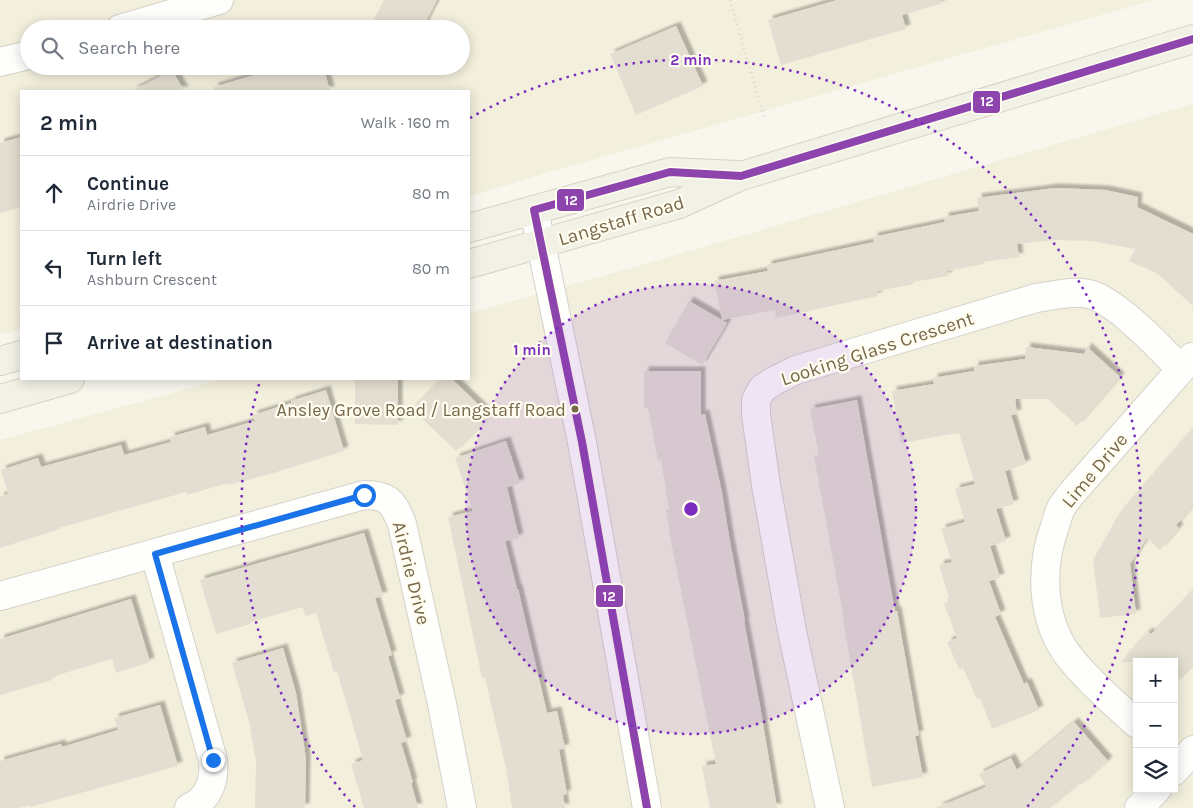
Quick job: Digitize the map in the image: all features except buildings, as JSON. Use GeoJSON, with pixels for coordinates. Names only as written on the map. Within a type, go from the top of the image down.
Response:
{"type":"FeatureCollection","features":[{"type":"Feature","properties":{"kind":"main road","name":"Langstaff Road"},"geometry":{"type":"LineString","coordinates":[[470,264],[679,204],[741,176],[1193,39]]}},
{"type":"Feature","properties":{"kind":"main road","name":"Langstaff Road"},"geometry":{"type":"LineString","coordinates":[[470,228],[670,172],[741,176]]}},
{"type":"Feature","properties":{"kind":"main road"},"geometry":{"type":"LineString","coordinates":[[0,361],[20,355]]}},
{"type":"Feature","properties":{"kind":"main road"},"geometry":{"type":"LineString","coordinates":[[0,399],[66,380]]}},
{"type":"Feature","properties":{"kind":"street"},"geometry":{"type":"LineString","coordinates":[[151,20],[219,0]]}},
{"type":"Feature","properties":{"kind":"street"},"geometry":{"type":"LineString","coordinates":[[0,62],[20,57]]}},
{"type":"Feature","properties":{"kind":"street"},"geometry":{"type":"LineString","coordinates":[[534,210],[582,442],[647,808]]}},
{"type":"Feature","properties":{"kind":"street","name":"Looking Glass Crescent"},"geometry":{"type":"LineString","coordinates":[[830,808],[792,631],[766,485],[756,414],[756,400],[762,389],[796,370],[1036,298],[1067,293],[1090,294],[1112,305],[1155,343],[1187,362]]}},
{"type":"Feature","properties":{"kind":"street","name":"Lime Drive"},"geometry":{"type":"LineString","coordinates":[[1133,720],[1083,673],[1066,653],[1056,633],[1048,608],[1045,585],[1046,560],[1060,509],[1187,362]]}},
{"type":"Feature","properties":{"kind":"street","name":"Airdrie Drive"},"geometry":{"type":"LineString","coordinates":[[0,596],[364,495],[376,495],[384,498],[394,505],[402,524],[442,704],[462,808]]}},
{"type":"Feature","properties":{"kind":"street"},"geometry":{"type":"LineString","coordinates":[[155,554],[213,760],[214,772],[211,788],[200,804],[189,808]]}},
{"type":"Feature","properties":{"kind":"street"},"geometry":{"type":"LineString","coordinates":[[1139,808],[1153,793]]}},
{"type":"Feature","properties":{"kind":"path"},"geometry":{"type":"LineString","coordinates":[[730,0],[764,117]]}},
{"type":"Feature","properties":{"kind":"shaded area"},"geometry":{"type":"Polygon","coordinates":[[[0,0],[1154,0],[539,175],[470,197],[470,90],[20,90],[20,329],[0,335],[0,0]]]}},
{"type":"Feature","properties":{"kind":"shaded area"},"geometry":{"type":"Polygon","coordinates":[[[1193,104],[1193,808],[0,808],[0,440],[220,380],[470,380],[470,313],[628,269],[1193,104]]]}},
{"type":"Feature","properties":{"kind":"transit line","name":"12"},"geometry":{"type":"LineString","coordinates":[[647,808],[582,442],[534,210],[670,172],[741,176],[1193,39]]}},
{"type":"Feature","properties":{"kind":"place","name":"Ansley Grove Road / Langstaff Road"},"geometry":{"type":"Point","coordinates":[575,409]}},
{"type":"Feature","properties":{"kind":"route"},"geometry":{"type":"LineString","coordinates":[[213,760],[155,554],[364,495]]}}]}
